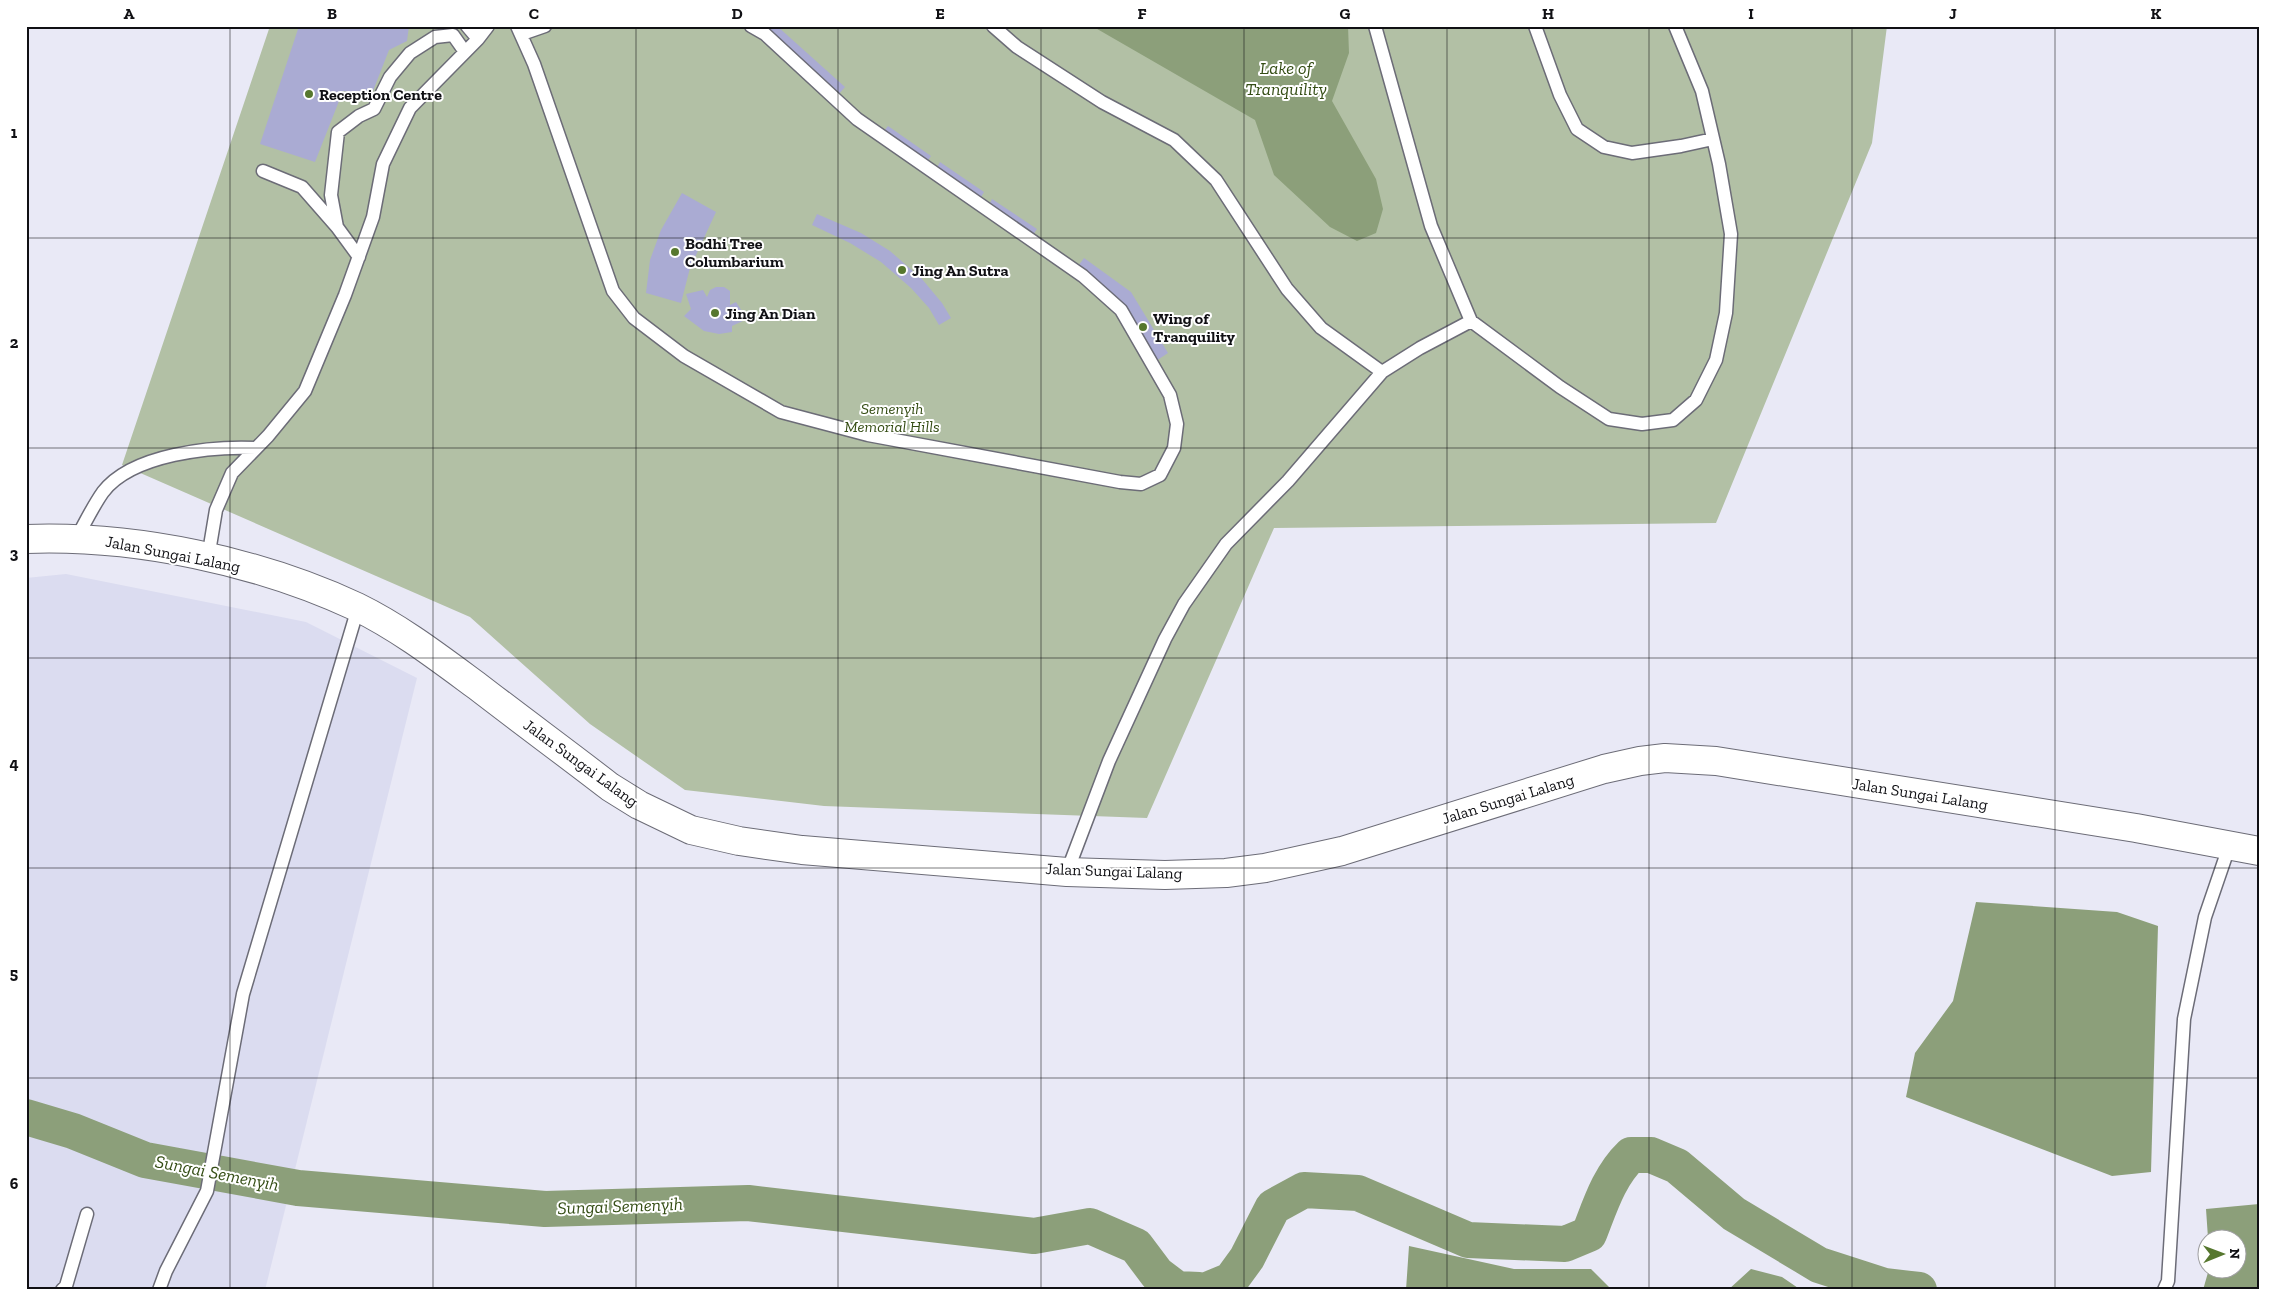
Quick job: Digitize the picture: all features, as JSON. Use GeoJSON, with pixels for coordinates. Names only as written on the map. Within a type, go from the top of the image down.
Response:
{"type":"FeatureCollection","features":[{"type":"Feature","properties":{"kind":"street","name":"Jalan Sungai Lalang"},"geometry":{"type":"LineString","coordinates":[[26,540],[76,539],[114,542],[208,558],[273,576],[358,608],[432,653],[610,787],[639,805],[691,830],[739,841],[802,850],[1067,872],[1226,873],[1265,868],[1342,851],[1604,769],[1666,758],[1716,761],[2230,844],[2259,851]]}},
{"type":"Feature","properties":{"kind":"lane"},"geometry":{"type":"LineString","coordinates":[[467,26],[478,39]]}},
{"type":"Feature","properties":{"kind":"lane"},"geometry":{"type":"LineString","coordinates":[[208,558],[216,510],[232,473],[290,411],[305,390],[359,257],[373,217],[383,164],[410,108],[478,39],[488,26]]}},
{"type":"Feature","properties":{"kind":"lane"},"geometry":{"type":"LineString","coordinates":[[545,26],[519,30],[612,291],[634,318],[684,356],[781,412],[868,435],[1120,482],[1141,484],[1160,475],[1174,448],[1177,424],[1172,402],[1150,356],[1121,310],[1084,276],[857,119],[765,34],[751,26]]}},
{"type":"Feature","properties":{"kind":"lane"},"geometry":{"type":"LineString","coordinates":[[993,26],[1017,47],[1102,102],[1174,140],[1216,180],[1287,289],[1321,328],[1382,372]]}},
{"type":"Feature","properties":{"kind":"lane"},"geometry":{"type":"LineString","coordinates":[[1375,26],[1431,226],[1470,321],[1560,387],[1609,419],[1642,424],[1673,420],[1696,400],[1716,360],[1726,313],[1731,234],[1713,138],[1702,92],[1675,26]]}},
{"type":"Feature","properties":{"kind":"lane"},"geometry":{"type":"LineString","coordinates":[[1535,26],[1560,95],[1577,129],[1604,147],[1632,153],[1681,146],[1713,138]]}},
{"type":"Feature","properties":{"kind":"lane"},"geometry":{"type":"LineString","coordinates":[[336,227],[331,195],[338,132],[359,116],[374,109],[390,77],[410,53],[435,37],[453,35],[465,52]]}},
{"type":"Feature","properties":{"kind":"lane"},"geometry":{"type":"LineString","coordinates":[[263,171],[302,187],[359,257]]}},
{"type":"Feature","properties":{"kind":"lane"},"geometry":{"type":"LineString","coordinates":[[1067,872],[1109,762],[1165,639],[1184,604],[1226,544],[1288,481],[1382,372],[1420,348],[1470,321]]}},
{"type":"Feature","properties":{"kind":"lane"},"geometry":{"type":"LineString","coordinates":[[76,539],[104,491],[123,475],[150,462],[170,456],[226,446],[256,448]]}},
{"type":"Feature","properties":{"kind":"lane"},"geometry":{"type":"LineString","coordinates":[[159,1290],[166,1271],[207,1190],[244,994],[358,608]]}},
{"type":"Feature","properties":{"kind":"lane"},"geometry":{"type":"LineString","coordinates":[[2164,1290],[2168,1282],[2184,1019],[2205,917],[2230,844]]}},
{"type":"Feature","properties":{"kind":"lane"},"geometry":{"type":"LineString","coordinates":[[62,1290],[66,1286],[87,1214]]}},
{"type":"Feature","properties":{"kind":"shaded area"},"geometry":{"type":"Polygon","coordinates":[[[66,574],[306,622],[417,678],[265,1290],[26,1290],[26,578],[66,574]]]}},
{"type":"Feature","properties":{"kind":"green space","name":"Semenyih Memorial Hills"},"geometry":{"type":"Polygon","coordinates":[[[270,26],[1887,26],[1872,143],[1716,523],[1274,528],[1147,818],[824,806],[685,790],[590,724],[470,617],[122,465],[270,26]]]}},
{"type":"Feature","properties":{"kind":"water","name":"Lake of Tranquility"},"geometry":{"type":"Polygon","coordinates":[[[1092,26],[1348,26],[1349,53],[1332,101],[1376,179],[1383,209],[1376,233],[1357,241],[1330,227],[1274,175],[1255,120],[1092,26]]]}},
{"type":"Feature","properties":{"kind":"water"},"geometry":{"type":"Polygon","coordinates":[[[1976,902],[2117,912],[2158,926],[2151,1172],[2112,1176],[1906,1097],[1915,1053],[1953,1001],[1976,902]]]}},
{"type":"Feature","properties":{"kind":"water"},"geometry":{"type":"Polygon","coordinates":[[[2259,1204],[2259,1290],[2203,1290],[2206,1278],[2248,1278],[2248,1228],[2207,1228],[2206,1209],[2259,1204]]]}},
{"type":"Feature","properties":{"kind":"water"},"geometry":{"type":"Polygon","coordinates":[[[1409,1246],[1514,1269],[1591,1269],[1612,1290],[1406,1290],[1409,1246]]]}},
{"type":"Feature","properties":{"kind":"water"},"geometry":{"type":"Polygon","coordinates":[[[1751,1269],[1782,1277],[1801,1290],[1728,1290],[1751,1269]]]}},
{"type":"Feature","properties":{"kind":"building","name":"Reception Centre"},"geometry":{"type":"Polygon","coordinates":[[[299,26],[409,26],[407,41],[389,50],[371,96],[343,91],[315,162],[260,144],[299,26]]]}},
{"type":"Feature","properties":{"kind":"building"},"geometry":{"type":"Polygon","coordinates":[[[766,26],[777,26],[845,87],[838,95],[764,29],[766,26]]]}},
{"type":"Feature","properties":{"kind":"building"},"geometry":{"type":"Polygon","coordinates":[[[888,126],[931,156],[927,162],[883,132],[888,126]]]}},
{"type":"Feature","properties":{"kind":"building"},"geometry":{"type":"Polygon","coordinates":[[[940,162],[984,192],[980,199],[936,169],[940,162]]]}},
{"type":"Feature","properties":{"kind":"building","name":"Bodhi Tree Columbarium"},"geometry":{"type":"Polygon","coordinates":[[[682,193],[716,212],[690,268],[681,303],[646,293],[650,260],[661,230],[682,193]]]}},
{"type":"Feature","properties":{"kind":"building"},"geometry":{"type":"Polygon","coordinates":[[[992,199],[1037,229],[1033,235],[989,205],[992,199]]]}},
{"type":"Feature","properties":{"kind":"building","name":"Jing An Sutra"},"geometry":{"type":"Polygon","coordinates":[[[817,214],[861,233],[890,251],[922,279],[942,303],[951,318],[939,325],[929,308],[911,288],[881,262],[850,243],[812,225],[817,214]]]}},
{"type":"Feature","properties":{"kind":"building","name":"Wing of Tranquility"},"geometry":{"type":"Polygon","coordinates":[[[1084,258],[1131,292],[1168,353],[1156,361],[1118,300],[1076,269],[1084,258]]]}},
{"type":"Feature","properties":{"kind":"building","name":"Jing An Dian"},"geometry":{"type":"Polygon","coordinates":[[[716,287],[724,287],[730,291],[730,305],[736,302],[747,319],[732,326],[732,332],[719,334],[704,331],[684,316],[691,309],[686,294],[703,290],[707,297],[710,290],[716,287]]]}},
{"type":"Feature","properties":{"kind":"waterway","name":"Sungai Semenyih"},"geometry":{"type":"LineString","coordinates":[[26,1117],[73,1131],[145,1160],[298,1188],[545,1209],[748,1203],[1034,1236],[1090,1226],[1136,1246],[1157,1274],[1177,1289],[1199,1290]]}},
{"type":"Feature","properties":{"kind":"waterway","name":"Sungai Semenyih"},"geometry":{"type":"LineString","coordinates":[[1207,1290],[1231,1280],[1247,1258],[1273,1207],[1304,1190],[1358,1193],[1468,1240],[1565,1244],[1589,1234],[1611,1182],[1623,1163],[1631,1155],[1651,1155],[1677,1166],[1734,1214],[1819,1265],[1884,1286],[1919,1290]]}},
{"type":"Feature","properties":{"kind":"place","name":"Reception Centre"},"geometry":{"type":"Point","coordinates":[309,94]}},
{"type":"Feature","properties":{"kind":"place","name":"Bodhi Tree Columbarium"},"geometry":{"type":"Point","coordinates":[675,252]}},
{"type":"Feature","properties":{"kind":"place","name":"Jing An Sutra"},"geometry":{"type":"Point","coordinates":[902,270]}},
{"type":"Feature","properties":{"kind":"place","name":"Jing An Dian"},"geometry":{"type":"Point","coordinates":[715,313]}},
{"type":"Feature","properties":{"kind":"place","name":"Wing of Tranquility"},"geometry":{"type":"Point","coordinates":[1143,327]}}]}
